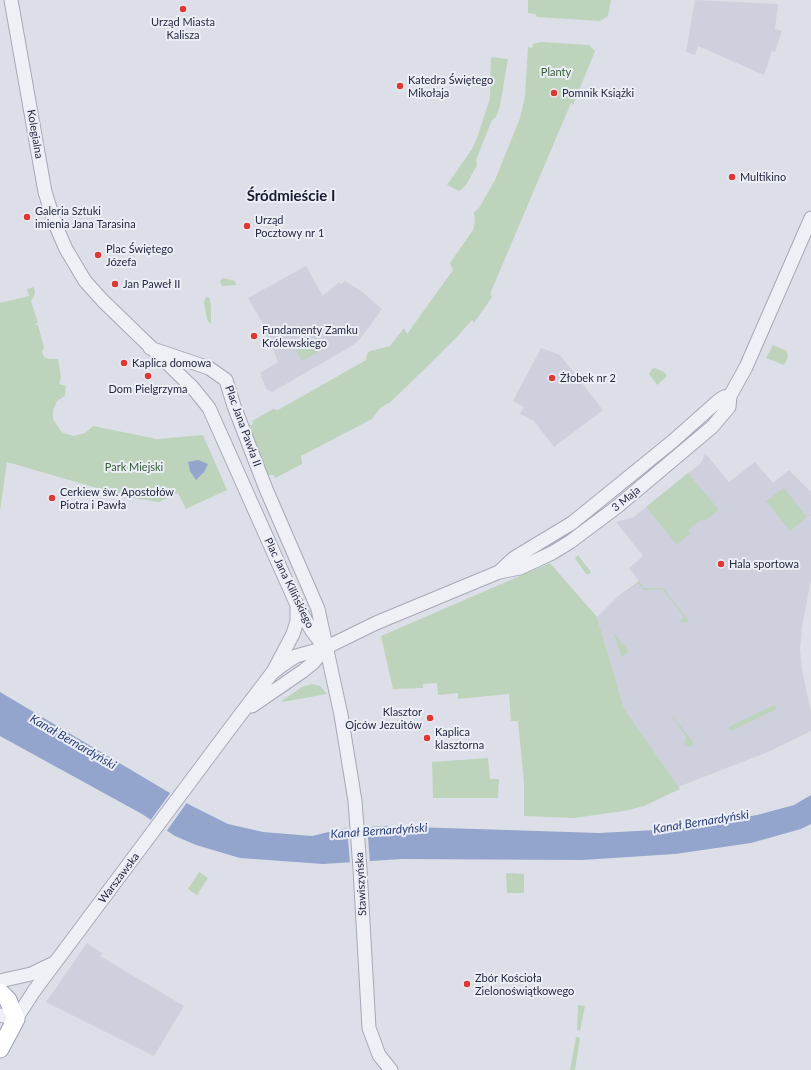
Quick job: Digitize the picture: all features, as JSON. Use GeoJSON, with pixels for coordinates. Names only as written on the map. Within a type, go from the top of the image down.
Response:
{"type":"FeatureCollection","features":[{"type":"Feature","properties":{"kind":"main road"},"geometry":{"type":"LineString","coordinates":[[0,992],[8,1000],[16,1019]]}},
{"type":"Feature","properties":{"kind":"main road","name":"Warszawska"},"geometry":{"type":"LineString","coordinates":[[0,1049],[16,1019]]}},
{"type":"Feature","properties":{"kind":"street","name":"Kolegialna"},"geometry":{"type":"LineString","coordinates":[[11,0],[47,200],[66,249],[86,281],[116,315],[150,348]]}},
{"type":"Feature","properties":{"kind":"street","name":"3 Maja"},"geometry":{"type":"LineString","coordinates":[[326,648],[367,627],[500,572],[514,558],[572,524],[667,446],[718,401],[724,397],[730,396],[746,368],[811,218]]}},
{"type":"Feature","properties":{"kind":"street","name":"Plac Jana Pawła II"},"geometry":{"type":"LineString","coordinates":[[150,348],[209,368],[226,380],[234,406],[266,489]]}},
{"type":"Feature","properties":{"kind":"street","name":"Plac Jana Pawła II"},"geometry":{"type":"LineString","coordinates":[[150,348],[193,388],[209,408],[246,490]]}},
{"type":"Feature","properties":{"kind":"street","name":"Plac Jana Kilińskiego"},"geometry":{"type":"LineString","coordinates":[[266,489],[318,609],[326,648]]}},
{"type":"Feature","properties":{"kind":"street","name":"Plac Jana Kilińskiego"},"geometry":{"type":"LineString","coordinates":[[246,490],[297,605],[312,631],[326,648]]}},
{"type":"Feature","properties":{"kind":"street"},"geometry":{"type":"LineString","coordinates":[[272,673],[293,634],[297,620],[297,605]]}},
{"type":"Feature","properties":{"kind":"street","name":"Warszawska"},"geometry":{"type":"LineString","coordinates":[[16,1019],[34,991],[272,673],[296,656],[326,648]]}},
{"type":"Feature","properties":{"kind":"street","name":"Warszawska"},"geometry":{"type":"LineString","coordinates":[[244,711],[303,671],[313,663],[326,648]]}},
{"type":"Feature","properties":{"kind":"street","name":"Stawiszyńska"},"geometry":{"type":"LineString","coordinates":[[326,648],[341,715],[356,810],[361,872],[369,1028],[379,1056],[391,1070]]}},
{"type":"Feature","properties":{"kind":"street"},"geometry":{"type":"LineString","coordinates":[[0,981],[31,974],[57,961]]}},
{"type":"Feature","properties":{"kind":"street"},"geometry":{"type":"LineString","coordinates":[[0,1015],[16,1019]]}},
{"type":"Feature","properties":{"kind":"shaded area"},"geometry":{"type":"Polygon","coordinates":[[[695,0],[778,4],[775,29],[782,31],[775,52],[772,51],[764,75],[698,46],[695,55],[686,52],[695,0]]]}},
{"type":"Feature","properties":{"kind":"shaded area"},"geometry":{"type":"Polygon","coordinates":[[[306,266],[323,296],[339,282],[341,284],[345,281],[360,290],[382,309],[361,338],[352,346],[272,392],[266,389],[260,373],[278,362],[271,344],[261,326],[263,324],[248,298],[306,266]]]}},
{"type":"Feature","properties":{"kind":"shaded area","name":"Żłobek nr 2"},"geometry":{"type":"Polygon","coordinates":[[[541,348],[560,355],[603,410],[554,447],[534,421],[520,414],[524,407],[513,401],[541,348]]]}},
{"type":"Feature","properties":{"kind":"shaded area"},"geometry":{"type":"Polygon","coordinates":[[[705,453],[729,482],[755,462],[773,483],[789,470],[811,492],[811,516],[805,522],[811,517],[811,580],[802,627],[800,650],[802,670],[811,712],[811,731],[768,752],[678,787],[623,709],[597,617],[617,597],[639,581],[629,568],[643,556],[616,522],[634,517],[701,463],[705,453]]]}},
{"type":"Feature","properties":{"kind":"shaded area"},"geometry":{"type":"Polygon","coordinates":[[[87,943],[102,953],[100,956],[184,1006],[154,1056],[46,1002],[87,943]]]}},
{"type":"Feature","properties":{"kind":"green space"},"geometry":{"type":"Polygon","coordinates":[[[528,0],[611,0],[608,16],[600,21],[537,17],[535,14],[528,13],[528,0]]]}},
{"type":"Feature","properties":{"kind":"green space","name":"Planty"},"geometry":{"type":"Polygon","coordinates":[[[541,42],[589,45],[595,51],[573,105],[571,103],[490,294],[492,297],[474,323],[472,320],[455,339],[399,394],[389,403],[380,408],[372,419],[301,456],[302,464],[275,478],[274,475],[268,475],[249,427],[253,423],[252,421],[273,409],[278,410],[366,360],[367,354],[370,351],[390,346],[404,328],[407,334],[453,270],[450,263],[473,230],[475,222],[474,212],[479,208],[495,180],[520,118],[525,96],[528,47],[532,48],[533,44],[541,42]]]}},
{"type":"Feature","properties":{"kind":"green space"},"geometry":{"type":"Polygon","coordinates":[[[491,57],[508,59],[500,106],[496,117],[492,120],[476,160],[477,165],[466,185],[459,191],[447,185],[472,149],[477,138],[490,98],[491,57]]]}},
{"type":"Feature","properties":{"kind":"green space"},"geometry":{"type":"Polygon","coordinates":[[[223,278],[235,281],[236,285],[222,286],[220,281],[223,278]]]}},
{"type":"Feature","properties":{"kind":"green space","name":"Park Miejski"},"geometry":{"type":"Polygon","coordinates":[[[34,287],[35,294],[31,301],[38,323],[34,324],[38,325],[44,348],[42,352],[44,357],[49,359],[58,359],[61,377],[59,384],[66,386],[65,396],[57,401],[53,410],[53,419],[60,430],[63,433],[74,436],[85,433],[93,426],[157,439],[203,435],[227,490],[186,509],[178,493],[159,502],[128,497],[7,462],[0,511],[0,303],[29,296],[27,289],[34,287]]]}},
{"type":"Feature","properties":{"kind":"green space"},"geometry":{"type":"Polygon","coordinates":[[[209,297],[211,306],[211,324],[207,320],[204,302],[205,298],[209,297]]]}},
{"type":"Feature","properties":{"kind":"green space"},"geometry":{"type":"Polygon","coordinates":[[[319,337],[325,348],[302,361],[296,350],[319,337]]]}},
{"type":"Feature","properties":{"kind":"green space"},"geometry":{"type":"Polygon","coordinates":[[[773,345],[787,351],[788,357],[784,365],[766,358],[773,345]]]}},
{"type":"Feature","properties":{"kind":"green space"},"geometry":{"type":"Polygon","coordinates":[[[655,368],[664,372],[667,376],[657,385],[649,374],[652,369],[655,368]]]}},
{"type":"Feature","properties":{"kind":"green space"},"geometry":{"type":"Polygon","coordinates":[[[688,473],[719,510],[705,521],[702,519],[688,530],[690,533],[677,545],[646,507],[688,473]]]}},
{"type":"Feature","properties":{"kind":"green space"},"geometry":{"type":"Polygon","coordinates":[[[784,488],[807,517],[790,531],[766,501],[784,488]]]}},
{"type":"Feature","properties":{"kind":"green space"},"geometry":{"type":"Polygon","coordinates":[[[578,555],[591,572],[589,574],[586,574],[575,558],[578,555]]]}},
{"type":"Feature","properties":{"kind":"green space"},"geometry":{"type":"Polygon","coordinates":[[[550,563],[597,617],[624,709],[680,789],[644,806],[624,811],[574,818],[524,816],[524,783],[518,721],[511,721],[509,694],[458,699],[458,693],[438,695],[437,683],[423,684],[423,688],[393,689],[381,636],[550,563]]]}},
{"type":"Feature","properties":{"kind":"green space"},"geometry":{"type":"Polygon","coordinates":[[[639,581],[644,588],[663,588],[689,621],[684,623],[679,621],[684,617],[662,589],[644,590],[638,583],[618,598],[639,581]]]}},
{"type":"Feature","properties":{"kind":"green space"},"geometry":{"type":"Polygon","coordinates":[[[614,633],[629,651],[623,657],[621,656],[614,633]]]}},
{"type":"Feature","properties":{"kind":"green space"},"geometry":{"type":"Polygon","coordinates":[[[312,684],[320,686],[327,694],[282,702],[302,687],[312,684]]]}},
{"type":"Feature","properties":{"kind":"green space"},"geometry":{"type":"Polygon","coordinates":[[[774,705],[777,707],[775,710],[733,730],[728,729],[730,726],[774,705]]]}},
{"type":"Feature","properties":{"kind":"green space"},"geometry":{"type":"Polygon","coordinates":[[[667,709],[693,742],[692,747],[684,744],[686,737],[667,709]]]}},
{"type":"Feature","properties":{"kind":"green space"},"geometry":{"type":"Polygon","coordinates":[[[488,758],[490,779],[499,779],[498,798],[433,798],[432,762],[488,758]]]}},
{"type":"Feature","properties":{"kind":"green space"},"geometry":{"type":"Polygon","coordinates":[[[199,872],[208,878],[197,895],[188,889],[199,872]]]}},
{"type":"Feature","properties":{"kind":"green space"},"geometry":{"type":"Polygon","coordinates":[[[506,873],[524,874],[524,893],[507,893],[506,873]]]}},
{"type":"Feature","properties":{"kind":"green space"},"geometry":{"type":"Polygon","coordinates":[[[578,1005],[585,1006],[580,1031],[577,1030],[578,1005]]]}},
{"type":"Feature","properties":{"kind":"green space"},"geometry":{"type":"Polygon","coordinates":[[[576,1037],[580,1038],[575,1070],[570,1070],[576,1037]]]}},
{"type":"Feature","properties":{"kind":"water"},"geometry":{"type":"Polygon","coordinates":[[[198,460],[208,464],[204,472],[196,480],[190,471],[188,462],[198,460]]]}},
{"type":"Feature","properties":{"kind":"water","name":"Kanał Bernardyński"},"geometry":{"type":"Polygon","coordinates":[[[0,692],[190,805],[228,824],[263,832],[312,836],[341,829],[383,826],[599,833],[676,829],[757,815],[794,805],[811,795],[811,824],[801,829],[751,843],[675,854],[582,860],[402,859],[323,864],[240,858],[196,845],[175,836],[142,814],[0,736],[0,692]]]}},
{"type":"Feature","properties":{"kind":"pier"},"geometry":{"type":"Polygon","coordinates":[[[171,792],[188,801],[166,832],[150,821],[171,792]]]}},
{"type":"Feature","properties":{"kind":"pier"},"geometry":{"type":"Polygon","coordinates":[[[367,825],[370,863],[350,864],[347,826],[367,825]]]}},
{"type":"Feature","properties":{"kind":"place","name":"Urząd Miasta Kalisza"},"geometry":{"type":"Point","coordinates":[183,9]}},
{"type":"Feature","properties":{"kind":"place","name":"Katedra Świętego Mikołaja"},"geometry":{"type":"Point","coordinates":[400,86]}},
{"type":"Feature","properties":{"kind":"place","name":"Pomnik Książki"},"geometry":{"type":"Point","coordinates":[554,93]}},
{"type":"Feature","properties":{"kind":"place","name":"Multikino"},"geometry":{"type":"Point","coordinates":[732,177]}},
{"type":"Feature","properties":{"kind":"place","name":"Galeria Sztuki imienia Jana Tarasina"},"geometry":{"type":"Point","coordinates":[27,217]}},
{"type":"Feature","properties":{"kind":"place","name":"Urząd Pocztowy nr 1"},"geometry":{"type":"Point","coordinates":[247,226]}},
{"type":"Feature","properties":{"kind":"place","name":"Plac Świętego Józefa"},"geometry":{"type":"Point","coordinates":[98,255]}},
{"type":"Feature","properties":{"kind":"place","name":"Jan Paweł II"},"geometry":{"type":"Point","coordinates":[115,284]}},
{"type":"Feature","properties":{"kind":"place","name":"Fundamenty Zamku Królewskiego"},"geometry":{"type":"Point","coordinates":[254,336]}},
{"type":"Feature","properties":{"kind":"place","name":"Kaplica domowa"},"geometry":{"type":"Point","coordinates":[124,363]}},
{"type":"Feature","properties":{"kind":"place","name":"Dom Pielgrzyma"},"geometry":{"type":"Point","coordinates":[148,376]}},
{"type":"Feature","properties":{"kind":"place","name":"Żłobek nr 2"},"geometry":{"type":"Point","coordinates":[552,378]}},
{"type":"Feature","properties":{"kind":"place","name":"Cerkiew św. Apostołów Piotra i Pawła"},"geometry":{"type":"Point","coordinates":[52,498]}},
{"type":"Feature","properties":{"kind":"place","name":"Hala sportowa"},"geometry":{"type":"Point","coordinates":[721,564]}},
{"type":"Feature","properties":{"kind":"place","name":"Klasztor Ojców Jezuitów"},"geometry":{"type":"Point","coordinates":[430,718]}},
{"type":"Feature","properties":{"kind":"place","name":"Kaplica klasztorna"},"geometry":{"type":"Point","coordinates":[427,738]}},
{"type":"Feature","properties":{"kind":"place","name":"Zbór Kościoła Zielonoświątkowego"},"geometry":{"type":"Point","coordinates":[467,984]}},
{"type":"Feature","properties":{"kind":"district","name":"Śródmieście I"},"geometry":{"type":"Point","coordinates":[291,196]}}]}
